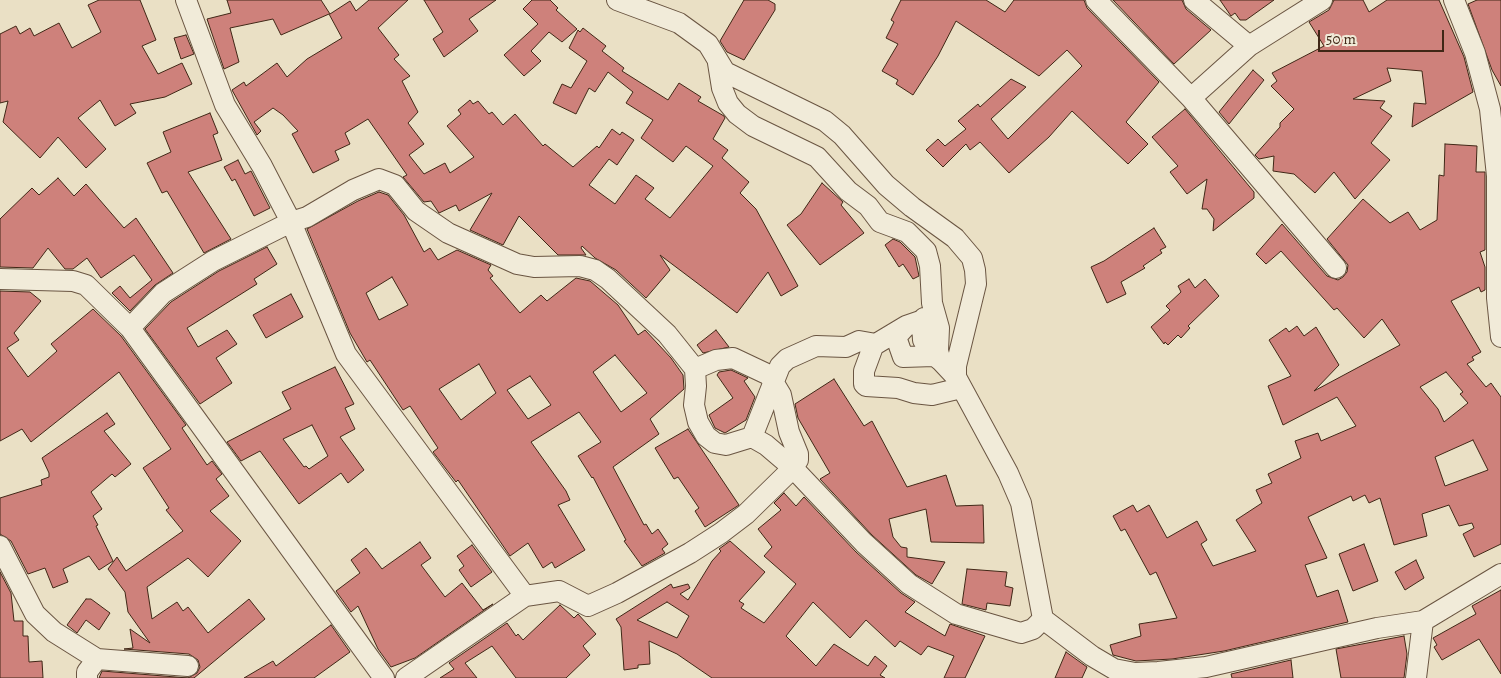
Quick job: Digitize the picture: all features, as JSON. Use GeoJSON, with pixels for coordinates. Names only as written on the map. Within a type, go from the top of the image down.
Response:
{"type":"FeatureCollection","features":[{"type":"Feature","properties":{"kind":"street"},"geometry":{"type":"LineString","coordinates":[[186,0],[225,105],[262,166],[291,222],[346,354],[526,596]]}},
{"type":"Feature","properties":{"kind":"street"},"geometry":{"type":"LineString","coordinates":[[616,0],[679,23],[702,38],[712,50],[725,72],[743,83],[826,121],[842,135],[892,191],[964,248],[974,263],[976,284],[956,366],[958,383]]}},
{"type":"Feature","properties":{"kind":"street"},"geometry":{"type":"LineString","coordinates":[[1096,0],[1192,98],[1336,268]]}},
{"type":"Feature","properties":{"kind":"street"},"geometry":{"type":"LineString","coordinates":[[1194,0],[1249,46]]}},
{"type":"Feature","properties":{"kind":"street"},"geometry":{"type":"LineString","coordinates":[[1192,98],[1249,46],[1322,0]]}},
{"type":"Feature","properties":{"kind":"street"},"geometry":{"type":"LineString","coordinates":[[1454,0],[1475,53],[1490,109],[1497,176],[1497,298],[1501,337]]}},
{"type":"Feature","properties":{"kind":"street"},"geometry":{"type":"LineString","coordinates":[[718,63],[722,88],[728,103],[737,114],[753,126],[817,157],[848,191],[868,206],[880,222],[907,232],[918,240],[926,250],[929,259],[930,317],[922,334],[958,383],[1008,473],[1021,503],[1043,619],[1092,656],[1114,669],[1135,673],[1206,667],[1376,628],[1423,621],[1501,574]]}},
{"type":"Feature","properties":{"kind":"street"},"geometry":{"type":"LineString","coordinates":[[130,328],[162,293],[213,261],[291,222],[307,217],[353,190],[379,179],[395,186],[416,210],[448,233],[517,264],[534,267],[580,266],[595,270],[623,291],[682,351],[695,369],[694,405],[698,422],[706,436],[715,443],[726,445],[752,437],[777,452],[864,543],[909,584],[956,614],[1021,633],[1033,629],[1043,619]]}},
{"type":"Feature","properties":{"kind":"street"},"geometry":{"type":"LineString","coordinates":[[0,279],[73,281],[86,285],[130,328],[384,678]]}},
{"type":"Feature","properties":{"kind":"street"},"geometry":{"type":"LineString","coordinates":[[752,437],[780,366],[787,358],[816,346],[846,347],[859,341],[874,344],[906,326],[930,317]]}},
{"type":"Feature","properties":{"kind":"street"},"geometry":{"type":"LineString","coordinates":[[906,326],[896,337],[903,358],[938,358]]}},
{"type":"Feature","properties":{"kind":"street"},"geometry":{"type":"LineString","coordinates":[[874,344],[873,352],[865,366],[864,381],[866,386],[898,388],[932,395],[958,383]]}},
{"type":"Feature","properties":{"kind":"street"},"geometry":{"type":"LineString","coordinates":[[406,678],[526,596],[559,591],[588,606],[690,553],[746,514],[793,468],[798,460],[798,454],[789,432],[784,403],[774,381],[761,370],[733,358],[716,360],[695,369]]}},
{"type":"Feature","properties":{"kind":"street"},"geometry":{"type":"LineString","coordinates":[[0,546],[35,614],[54,632],[97,659],[188,666]]}},
{"type":"Feature","properties":{"kind":"street"},"geometry":{"type":"LineString","coordinates":[[1416,678],[1423,621]]}},
{"type":"Feature","properties":{"kind":"street"},"geometry":{"type":"LineString","coordinates":[[87,678],[87,672],[97,659]]}},
{"type":"Feature","properties":{"kind":"building"},"geometry":{"type":"Polygon","coordinates":[[[99,0],[140,0],[156,40],[142,46],[158,74],[182,63],[192,84],[165,97],[130,104],[136,113],[115,126],[100,100],[78,118],[106,149],[86,168],[58,137],[40,158],[3,122],[8,101],[0,103],[0,34],[16,26],[20,34],[30,28],[34,36],[59,23],[72,48],[101,32],[88,5],[99,0]]]}},
{"type":"Feature","properties":{"kind":"building"},"geometry":{"type":"Polygon","coordinates":[[[227,0],[321,0],[330,14],[350,1],[356,11],[369,0],[408,0],[378,28],[399,55],[394,59],[410,76],[402,81],[418,112],[408,123],[424,144],[409,155],[424,174],[445,163],[450,173],[474,157],[447,126],[461,114],[458,110],[470,100],[473,104],[478,101],[489,114],[492,112],[503,125],[515,114],[543,146],[545,144],[573,167],[597,146],[599,148],[612,129],[620,135],[622,132],[634,140],[617,165],[609,159],[589,185],[615,204],[636,175],[654,188],[645,199],[670,218],[713,166],[686,146],[673,162],[641,138],[653,120],[626,103],[633,92],[608,72],[595,92],[589,88],[576,114],[553,103],[562,84],[571,88],[587,61],[569,48],[578,30],[580,32],[583,28],[606,46],[602,51],[624,68],[622,71],[668,100],[679,83],[701,97],[698,101],[724,116],[725,118],[713,139],[728,150],[722,158],[749,182],[740,193],[756,209],[798,286],[781,296],[768,272],[737,313],[660,255],[670,270],[646,298],[616,270],[595,258],[582,246],[581,248],[586,255],[558,255],[519,216],[503,245],[470,230],[492,193],[459,211],[456,205],[439,213],[431,201],[424,202],[403,177],[407,175],[368,119],[345,133],[350,144],[335,151],[339,160],[313,173],[292,134],[298,131],[283,115],[273,108],[254,122],[261,131],[257,135],[232,90],[244,82],[246,86],[277,63],[287,77],[307,59],[342,38],[329,14],[281,35],[273,19],[230,28],[239,62],[224,69],[207,19],[231,13],[227,0]]]}},
{"type":"Feature","properties":{"kind":"building"},"geometry":{"type":"Polygon","coordinates":[[[424,0],[496,0],[469,19],[478,31],[444,57],[433,39],[443,32],[424,0]]]}},
{"type":"Feature","properties":{"kind":"building"},"geometry":{"type":"Polygon","coordinates":[[[532,0],[550,0],[558,8],[556,10],[577,29],[562,42],[549,32],[531,51],[541,61],[524,76],[504,55],[538,24],[523,9],[532,0]]]}},
{"type":"Feature","properties":{"kind":"building"},"geometry":{"type":"Polygon","coordinates":[[[744,0],[768,0],[775,4],[775,10],[744,60],[727,52],[720,41],[744,0]]]}},
{"type":"Feature","properties":{"kind":"building"},"geometry":{"type":"Polygon","coordinates":[[[901,0],[986,0],[1005,12],[1014,0],[1084,0],[1087,8],[1159,82],[1126,122],[1148,144],[1128,164],[1072,111],[1049,137],[1009,173],[980,142],[970,150],[966,144],[943,167],[926,150],[938,139],[945,146],[966,129],[958,121],[978,104],[980,107],[1011,79],[1026,87],[991,119],[1008,139],[1082,66],[1067,50],[1039,76],[956,21],[938,56],[913,95],[896,84],[898,80],[882,71],[898,44],[886,38],[894,22],[891,20],[901,0]]]}},
{"type":"Feature","properties":{"kind":"building"},"geometry":{"type":"Polygon","coordinates":[[[1113,0],[1182,0],[1186,9],[1211,30],[1174,64],[1113,0]]]}},
{"type":"Feature","properties":{"kind":"building"},"geometry":{"type":"Polygon","coordinates":[[[1220,0],[1274,0],[1246,20],[1240,20],[1235,13],[1231,16],[1220,0]]]}},
{"type":"Feature","properties":{"kind":"building"},"geometry":{"type":"Polygon","coordinates":[[[1334,0],[1363,0],[1369,12],[1387,0],[1439,0],[1464,57],[1473,92],[1412,127],[1414,103],[1426,104],[1422,71],[1387,68],[1391,81],[1353,99],[1385,101],[1380,108],[1392,116],[1371,143],[1390,160],[1355,199],[1334,172],[1315,193],[1294,174],[1273,171],[1274,156],[1259,159],[1255,155],[1280,127],[1280,123],[1294,109],[1271,86],[1277,81],[1272,73],[1324,46],[1309,22],[1329,10],[1334,0]]]}},
{"type":"Feature","properties":{"kind":"building"},"geometry":{"type":"Polygon","coordinates":[[[1477,0],[1501,0],[1501,86],[1492,70],[1468,4],[1477,0]]]}},
{"type":"Feature","properties":{"kind":"building"},"geometry":{"type":"Polygon","coordinates":[[[186,35],[194,54],[181,59],[174,38],[186,35]]]}},
{"type":"Feature","properties":{"kind":"building"},"geometry":{"type":"Polygon","coordinates":[[[1253,70],[1264,80],[1229,124],[1219,112],[1253,70]]]}},
{"type":"Feature","properties":{"kind":"building"},"geometry":{"type":"Polygon","coordinates":[[[1185,109],[1254,192],[1254,198],[1213,231],[1214,219],[1207,209],[1202,209],[1207,179],[1187,194],[1170,172],[1178,166],[1152,137],[1185,109]]]}},
{"type":"Feature","properties":{"kind":"building"},"geometry":{"type":"Polygon","coordinates":[[[210,113],[218,133],[213,135],[222,160],[188,172],[231,239],[204,253],[167,191],[162,193],[147,163],[171,152],[163,132],[210,113]]]}},
{"type":"Feature","properties":{"kind":"building"},"geometry":{"type":"Polygon","coordinates":[[[1445,144],[1477,146],[1476,172],[1485,172],[1485,250],[1480,252],[1485,267],[1485,290],[1481,292],[1479,287],[1451,301],[1481,352],[1472,357],[1474,360],[1467,364],[1486,387],[1491,383],[1501,397],[1501,544],[1474,557],[1463,534],[1474,528],[1472,523],[1459,526],[1449,505],[1422,514],[1427,536],[1394,545],[1380,498],[1369,503],[1365,495],[1353,501],[1351,496],[1308,517],[1327,558],[1305,565],[1317,597],[1338,590],[1348,622],[1224,651],[1172,659],[1136,661],[1113,655],[1110,645],[1141,636],[1139,624],[1177,618],[1156,572],[1150,575],[1125,529],[1121,531],[1113,516],[1133,505],[1137,512],[1149,505],[1167,538],[1197,521],[1207,540],[1201,544],[1213,566],[1256,551],[1236,520],[1262,503],[1256,490],[1272,483],[1268,474],[1301,458],[1295,441],[1318,433],[1321,441],[1356,426],[1337,397],[1283,425],[1268,386],[1291,376],[1269,340],[1286,328],[1289,332],[1297,326],[1304,336],[1316,327],[1339,365],[1314,391],[1400,345],[1382,319],[1364,338],[1337,308],[1334,310],[1281,251],[1266,264],[1256,254],[1282,224],[1327,276],[1338,280],[1347,272],[1348,265],[1327,239],[1363,199],[1390,223],[1408,212],[1420,230],[1437,220],[1439,175],[1444,176],[1445,144]],[[1446,372],[1420,387],[1438,409],[1444,422],[1468,403],[1460,394],[1463,392],[1446,372]],[[1473,440],[1435,457],[1445,486],[1488,470],[1473,440]]]}},
{"type":"Feature","properties":{"kind":"building"},"geometry":{"type":"Polygon","coordinates":[[[238,160],[245,174],[251,171],[270,208],[254,216],[235,179],[232,181],[224,167],[238,160]]]}},
{"type":"Feature","properties":{"kind":"building"},"geometry":{"type":"Polygon","coordinates":[[[58,178],[74,196],[86,184],[124,228],[136,218],[173,273],[155,285],[130,311],[112,293],[120,286],[130,298],[152,280],[134,255],[101,278],[87,258],[73,269],[65,269],[48,248],[33,268],[0,267],[0,219],[32,188],[39,195],[58,178]]]}},
{"type":"Feature","properties":{"kind":"building"},"geometry":{"type":"Polygon","coordinates":[[[822,183],[843,202],[841,205],[864,233],[820,265],[787,225],[801,214],[822,183]]]}},
{"type":"Feature","properties":{"kind":"building"},"geometry":{"type":"Polygon","coordinates":[[[379,192],[388,195],[404,215],[424,252],[430,248],[438,260],[457,250],[491,265],[488,270],[493,276],[490,278],[520,313],[541,295],[547,301],[576,278],[590,281],[618,305],[638,335],[645,330],[671,358],[683,375],[684,389],[650,419],[659,434],[613,467],[644,525],[646,524],[652,534],[658,529],[668,544],[662,549],[665,553],[642,566],[624,541],[626,540],[593,477],[578,456],[601,442],[579,412],[531,442],[566,491],[570,500],[558,505],[585,550],[555,568],[552,562],[543,568],[528,543],[510,556],[458,480],[456,482],[433,452],[438,448],[410,406],[403,410],[370,360],[367,362],[350,333],[307,229],[358,201],[379,192]],[[392,277],[366,293],[379,320],[408,305],[392,277]],[[615,355],[593,372],[621,412],[647,393],[615,355]],[[479,364],[439,389],[461,420],[496,393],[479,364]],[[530,376],[507,390],[528,419],[551,405],[530,376]]]}},
{"type":"Feature","properties":{"kind":"building"},"geometry":{"type":"Polygon","coordinates":[[[1154,228],[1166,247],[1160,250],[1162,253],[1143,266],[1145,268],[1121,282],[1126,294],[1107,303],[1091,267],[1104,261],[1154,228]]]}},
{"type":"Feature","properties":{"kind":"building"},"geometry":{"type":"Polygon","coordinates":[[[893,239],[900,242],[915,257],[919,276],[913,279],[903,264],[899,267],[885,245],[893,239]]]}},
{"type":"Feature","properties":{"kind":"building"},"geometry":{"type":"Polygon","coordinates":[[[267,247],[277,264],[254,279],[257,284],[187,328],[198,347],[227,330],[237,344],[216,358],[232,383],[200,404],[145,329],[171,302],[219,271],[267,247]]]}},
{"type":"Feature","properties":{"kind":"building"},"geometry":{"type":"Polygon","coordinates":[[[1189,279],[1195,288],[1205,279],[1219,296],[1188,326],[1190,328],[1181,338],[1178,335],[1168,345],[1165,342],[1164,344],[1151,327],[1170,310],[1166,306],[1181,292],[1178,286],[1189,279]]]}},
{"type":"Feature","properties":{"kind":"building"},"geometry":{"type":"Polygon","coordinates":[[[0,291],[30,292],[41,301],[14,333],[19,340],[7,348],[28,377],[57,351],[51,344],[93,309],[121,336],[186,425],[182,428],[207,465],[212,461],[222,474],[216,479],[229,496],[210,511],[241,541],[208,577],[188,558],[147,587],[152,619],[177,602],[183,611],[188,607],[208,633],[249,599],[265,619],[194,678],[188,678],[197,673],[200,667],[198,660],[189,654],[124,649],[133,648],[130,629],[150,643],[128,612],[125,592],[108,569],[117,557],[126,571],[183,531],[166,510],[169,508],[143,468],[171,449],[119,372],[31,442],[22,429],[0,441],[0,291]]]}},
{"type":"Feature","properties":{"kind":"building"},"geometry":{"type":"Polygon","coordinates":[[[291,294],[303,317],[266,338],[253,315],[291,294]]]}},
{"type":"Feature","properties":{"kind":"building"},"geometry":{"type":"Polygon","coordinates":[[[716,330],[729,347],[703,353],[697,345],[716,330]]]}},
{"type":"Feature","properties":{"kind":"building"},"geometry":{"type":"Polygon","coordinates":[[[335,367],[354,404],[345,408],[355,429],[340,437],[364,470],[348,483],[341,473],[299,504],[260,451],[241,461],[227,442],[291,409],[282,392],[335,367]],[[312,425],[283,439],[304,467],[306,466],[309,469],[328,456],[312,425]]]}},
{"type":"Feature","properties":{"kind":"building"},"geometry":{"type":"Polygon","coordinates":[[[731,370],[748,378],[744,381],[755,397],[746,420],[725,433],[715,428],[709,415],[733,398],[717,375],[719,372],[731,370]]]}},
{"type":"Feature","properties":{"kind":"building"},"geometry":{"type":"Polygon","coordinates":[[[834,379],[864,426],[872,421],[907,487],[946,475],[956,506],[983,505],[984,543],[931,542],[926,509],[889,519],[893,537],[901,547],[907,548],[907,557],[945,562],[932,584],[916,575],[872,535],[820,479],[830,473],[798,418],[795,404],[834,379]]]}},
{"type":"Feature","properties":{"kind":"building"},"geometry":{"type":"Polygon","coordinates":[[[107,413],[115,424],[104,431],[131,464],[115,477],[112,474],[91,492],[102,509],[93,516],[98,525],[96,526],[113,561],[99,570],[89,556],[63,569],[68,582],[53,588],[45,568],[28,574],[11,541],[0,534],[0,498],[42,485],[41,480],[49,477],[49,473],[42,458],[107,413]]]}},
{"type":"Feature","properties":{"kind":"building"},"geometry":{"type":"Polygon","coordinates":[[[688,429],[739,505],[705,527],[695,511],[699,508],[678,477],[674,479],[655,448],[688,429]]]}},
{"type":"Feature","properties":{"kind":"building"},"geometry":{"type":"Polygon","coordinates":[[[784,493],[796,506],[804,497],[856,552],[901,593],[915,602],[905,612],[945,636],[950,624],[985,636],[965,678],[944,678],[954,656],[928,646],[921,655],[900,641],[895,647],[866,620],[850,638],[813,602],[786,636],[816,666],[834,644],[868,666],[875,656],[887,666],[880,675],[885,678],[712,678],[677,654],[649,641],[650,664],[638,665],[638,668],[624,670],[621,627],[616,619],[671,584],[673,588],[688,584],[690,588],[680,594],[688,600],[712,561],[721,551],[719,549],[730,541],[765,572],[739,601],[744,604],[741,608],[764,623],[796,584],[764,556],[772,547],[758,529],[781,510],[774,503],[784,493]],[[667,602],[637,620],[677,638],[689,616],[667,602]]]}},
{"type":"Feature","properties":{"kind":"building"},"geometry":{"type":"Polygon","coordinates":[[[420,542],[431,558],[421,565],[445,597],[462,583],[483,610],[493,604],[415,658],[391,667],[378,649],[358,606],[351,612],[336,591],[360,573],[351,560],[366,548],[382,569],[420,542]]]}},
{"type":"Feature","properties":{"kind":"building"},"geometry":{"type":"Polygon","coordinates":[[[1364,544],[1378,581],[1353,591],[1339,554],[1364,544]]]}},
{"type":"Feature","properties":{"kind":"building"},"geometry":{"type":"Polygon","coordinates":[[[472,545],[492,572],[471,587],[459,570],[464,566],[457,556],[472,545]]]}},
{"type":"Feature","properties":{"kind":"building"},"geometry":{"type":"Polygon","coordinates":[[[1416,560],[1424,578],[1405,590],[1395,572],[1416,560]]]}},
{"type":"Feature","properties":{"kind":"building"},"geometry":{"type":"Polygon","coordinates":[[[967,569],[1007,572],[1005,586],[1013,588],[1010,606],[987,603],[986,610],[962,604],[967,569]]]}},
{"type":"Feature","properties":{"kind":"building"},"geometry":{"type":"Polygon","coordinates":[[[0,572],[11,593],[14,621],[23,621],[23,636],[28,636],[29,662],[42,661],[43,678],[0,678],[0,572]]]}},
{"type":"Feature","properties":{"kind":"building"},"geometry":{"type":"Polygon","coordinates":[[[1501,590],[1501,674],[1479,639],[1442,660],[1434,647],[1437,645],[1433,638],[1476,614],[1472,606],[1501,590]]]}},
{"type":"Feature","properties":{"kind":"building"},"geometry":{"type":"Polygon","coordinates":[[[86,599],[91,599],[110,613],[99,630],[86,620],[77,633],[67,625],[86,599]]]}},
{"type":"Feature","properties":{"kind":"building"},"geometry":{"type":"Polygon","coordinates":[[[560,605],[574,618],[578,614],[596,634],[583,646],[590,655],[566,678],[516,678],[492,646],[465,663],[477,678],[440,678],[454,669],[449,663],[507,623],[516,636],[518,634],[523,640],[560,605]]]}},
{"type":"Feature","properties":{"kind":"building"},"geometry":{"type":"Polygon","coordinates":[[[331,625],[350,652],[314,678],[244,678],[273,661],[276,666],[331,625]]]}},
{"type":"Feature","properties":{"kind":"building"},"geometry":{"type":"Polygon","coordinates":[[[1404,636],[1407,654],[1404,678],[1341,678],[1336,649],[1404,636]]]}},
{"type":"Feature","properties":{"kind":"building"},"geometry":{"type":"Polygon","coordinates":[[[1066,652],[1087,667],[1082,678],[1055,678],[1066,652]]]}},
{"type":"Feature","properties":{"kind":"building"},"geometry":{"type":"Polygon","coordinates":[[[1291,660],[1293,678],[1232,678],[1231,674],[1291,660]]]}},
{"type":"Feature","properties":{"kind":"building"},"geometry":{"type":"Polygon","coordinates":[[[102,671],[188,678],[99,678],[102,671]]]}}]}
